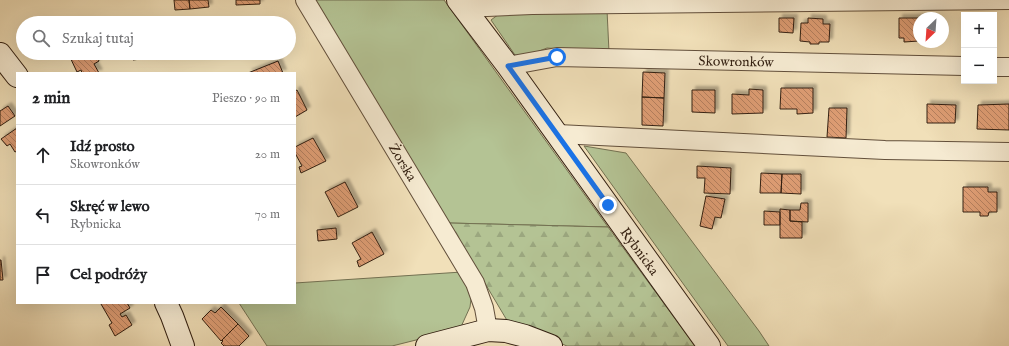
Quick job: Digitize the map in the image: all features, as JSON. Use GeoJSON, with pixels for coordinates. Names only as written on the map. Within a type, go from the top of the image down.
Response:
{"type":"FeatureCollection","features":[{"type":"Feature","properties":{"kind":"main road","name":"Rybnicka"},"geometry":{"type":"LineString","coordinates":[[461,4],[558,134],[709,346]]}},
{"type":"Feature","properties":{"kind":"main road"},"geometry":{"type":"LineString","coordinates":[[166,304],[183,346]]}},
{"type":"Feature","properties":{"kind":"main road"},"geometry":{"type":"LineString","coordinates":[[427,346],[488,330],[506,331],[525,336],[551,346]]}},
{"type":"Feature","properties":{"kind":"street","name":"Żorska"},"geometry":{"type":"LineString","coordinates":[[305,0],[475,283],[484,308],[488,330]]}},
{"type":"Feature","properties":{"kind":"street"},"geometry":{"type":"LineString","coordinates":[[461,4],[532,5],[1009,0]]}},
{"type":"Feature","properties":{"kind":"street","name":"Skowronków"},"geometry":{"type":"LineString","coordinates":[[508,66],[557,57],[961,66]]}},
{"type":"Feature","properties":{"kind":"street"},"geometry":{"type":"LineString","coordinates":[[997,67],[1009,67]]}},
{"type":"Feature","properties":{"kind":"street"},"geometry":{"type":"LineString","coordinates":[[558,134],[877,150],[1009,152]]}},
{"type":"Feature","properties":{"kind":"green space"},"geometry":{"type":"Polygon","coordinates":[[[314,0],[444,0],[608,227],[449,223],[314,0]]]}},
{"type":"Feature","properties":{"kind":"green space"},"geometry":{"type":"Polygon","coordinates":[[[607,10],[609,52],[547,48],[529,55],[515,55],[491,20],[503,11],[607,10]]]}},
{"type":"Feature","properties":{"kind":"green space"},"geometry":{"type":"Polygon","coordinates":[[[584,146],[626,153],[769,346],[728,346],[584,146]]]}},
{"type":"Feature","properties":{"kind":"green space"},"geometry":{"type":"Polygon","coordinates":[[[449,223],[608,227],[695,346],[567,346],[508,322],[449,223]]]}},
{"type":"Feature","properties":{"kind":"green space"},"geometry":{"type":"Polygon","coordinates":[[[462,272],[472,291],[470,307],[460,329],[392,346],[267,346],[240,304],[296,304],[296,283],[462,272]]]}},
{"type":"Feature","properties":{"kind":"building"},"geometry":{"type":"Polygon","coordinates":[[[174,0],[189,0],[190,9],[175,10],[174,0]]]}},
{"type":"Feature","properties":{"kind":"building"},"geometry":{"type":"Polygon","coordinates":[[[189,0],[208,0],[209,7],[190,9],[189,0]]]}},
{"type":"Feature","properties":{"kind":"building"},"geometry":{"type":"Polygon","coordinates":[[[236,0],[260,0],[260,4],[236,5],[236,0]]]}},
{"type":"Feature","properties":{"kind":"building"},"geometry":{"type":"Polygon","coordinates":[[[779,18],[794,18],[793,33],[779,32],[779,18]]]}},
{"type":"Feature","properties":{"kind":"building"},"geometry":{"type":"Polygon","coordinates":[[[808,18],[823,19],[823,24],[830,24],[829,42],[810,44],[810,42],[800,41],[801,23],[808,23],[808,18]]]}},
{"type":"Feature","properties":{"kind":"building"},"geometry":{"type":"Polygon","coordinates":[[[899,18],[913,18],[913,41],[904,42],[904,38],[899,38],[899,18]]]}},
{"type":"Feature","properties":{"kind":"building"},"geometry":{"type":"Polygon","coordinates":[[[71,60],[98,60],[94,64],[98,72],[82,72],[81,70],[77,72],[71,60]]]}},
{"type":"Feature","properties":{"kind":"building"},"geometry":{"type":"Polygon","coordinates":[[[278,61],[283,72],[250,72],[278,61]]]}},
{"type":"Feature","properties":{"kind":"building"},"geometry":{"type":"Polygon","coordinates":[[[643,72],[665,73],[664,98],[642,97],[643,72]]]}},
{"type":"Feature","properties":{"kind":"building"},"geometry":{"type":"Polygon","coordinates":[[[781,88],[813,88],[813,113],[797,114],[797,109],[780,109],[781,88]]]}},
{"type":"Feature","properties":{"kind":"building"},"geometry":{"type":"Polygon","coordinates":[[[749,89],[763,90],[763,113],[732,114],[732,94],[749,95],[749,89]]]}},
{"type":"Feature","properties":{"kind":"building"},"geometry":{"type":"Polygon","coordinates":[[[296,90],[307,110],[296,116],[296,90]]]}},
{"type":"Feature","properties":{"kind":"building"},"geometry":{"type":"Polygon","coordinates":[[[692,90],[715,90],[715,113],[692,112],[692,90]]]}},
{"type":"Feature","properties":{"kind":"building"},"geometry":{"type":"Polygon","coordinates":[[[642,97],[664,98],[663,126],[642,125],[642,97]]]}},
{"type":"Feature","properties":{"kind":"building"},"geometry":{"type":"Polygon","coordinates":[[[927,104],[956,105],[955,123],[927,123],[927,104]]]}},
{"type":"Feature","properties":{"kind":"building"},"geometry":{"type":"Polygon","coordinates":[[[1009,104],[1009,130],[977,129],[978,105],[1009,104]]]}},
{"type":"Feature","properties":{"kind":"building"},"geometry":{"type":"Polygon","coordinates":[[[8,106],[15,116],[0,126],[0,111],[8,106]]]}},
{"type":"Feature","properties":{"kind":"building"},"geometry":{"type":"Polygon","coordinates":[[[829,108],[847,108],[846,138],[827,137],[829,108]]]}},
{"type":"Feature","properties":{"kind":"building"},"geometry":{"type":"Polygon","coordinates":[[[16,129],[16,152],[10,144],[7,146],[1,139],[16,129]]]}},
{"type":"Feature","properties":{"kind":"building"},"geometry":{"type":"Polygon","coordinates":[[[313,138],[326,161],[301,173],[299,167],[302,166],[296,155],[296,146],[313,138]]]}},
{"type":"Feature","properties":{"kind":"building"},"geometry":{"type":"Polygon","coordinates":[[[697,166],[731,168],[730,194],[704,193],[705,178],[697,178],[697,166]]]}},
{"type":"Feature","properties":{"kind":"building"},"geometry":{"type":"Polygon","coordinates":[[[761,173],[782,174],[781,193],[760,193],[761,173]]]}},
{"type":"Feature","properties":{"kind":"building"},"geometry":{"type":"Polygon","coordinates":[[[782,174],[801,174],[801,194],[781,193],[782,174]]]}},
{"type":"Feature","properties":{"kind":"building"},"geometry":{"type":"Polygon","coordinates":[[[345,182],[358,207],[338,217],[325,192],[345,182]]]}},
{"type":"Feature","properties":{"kind":"building"},"geometry":{"type":"Polygon","coordinates":[[[963,187],[988,187],[988,192],[997,192],[997,212],[989,212],[988,216],[980,216],[980,212],[963,212],[963,187]]]}},
{"type":"Feature","properties":{"kind":"building"},"geometry":{"type":"Polygon","coordinates":[[[706,196],[725,199],[721,218],[715,217],[712,229],[700,226],[706,196]]]}},
{"type":"Feature","properties":{"kind":"building"},"geometry":{"type":"Polygon","coordinates":[[[801,203],[808,203],[808,222],[790,221],[790,210],[800,210],[801,203]]]}},
{"type":"Feature","properties":{"kind":"building"},"geometry":{"type":"Polygon","coordinates":[[[780,209],[790,210],[790,221],[802,222],[802,238],[780,238],[780,209]]]}},
{"type":"Feature","properties":{"kind":"building"},"geometry":{"type":"Polygon","coordinates":[[[764,211],[780,212],[780,225],[764,225],[764,211]]]}},
{"type":"Feature","properties":{"kind":"building"},"geometry":{"type":"Polygon","coordinates":[[[336,228],[337,239],[318,241],[317,230],[336,228]]]}},
{"type":"Feature","properties":{"kind":"building"},"geometry":{"type":"Polygon","coordinates":[[[372,232],[384,254],[359,267],[357,261],[361,259],[352,243],[372,232]]]}},
{"type":"Feature","properties":{"kind":"building"},"geometry":{"type":"Polygon","coordinates":[[[1,260],[3,280],[0,280],[1,260]]]}},
{"type":"Feature","properties":{"kind":"building"},"geometry":{"type":"Polygon","coordinates":[[[101,304],[128,304],[130,308],[120,314],[122,317],[126,315],[132,325],[115,336],[109,325],[112,323],[101,304]]]}},
{"type":"Feature","properties":{"kind":"building"},"geometry":{"type":"Polygon","coordinates":[[[221,307],[238,324],[221,341],[202,319],[211,310],[215,313],[221,307]]]}},
{"type":"Feature","properties":{"kind":"building"},"geometry":{"type":"Polygon","coordinates":[[[238,324],[249,336],[239,346],[224,346],[221,343],[223,341],[222,340],[238,324]]]}},
{"type":"Feature","properties":{"kind":"route"},"geometry":{"type":"LineString","coordinates":[[557,57],[508,66],[608,205]]}}]}
